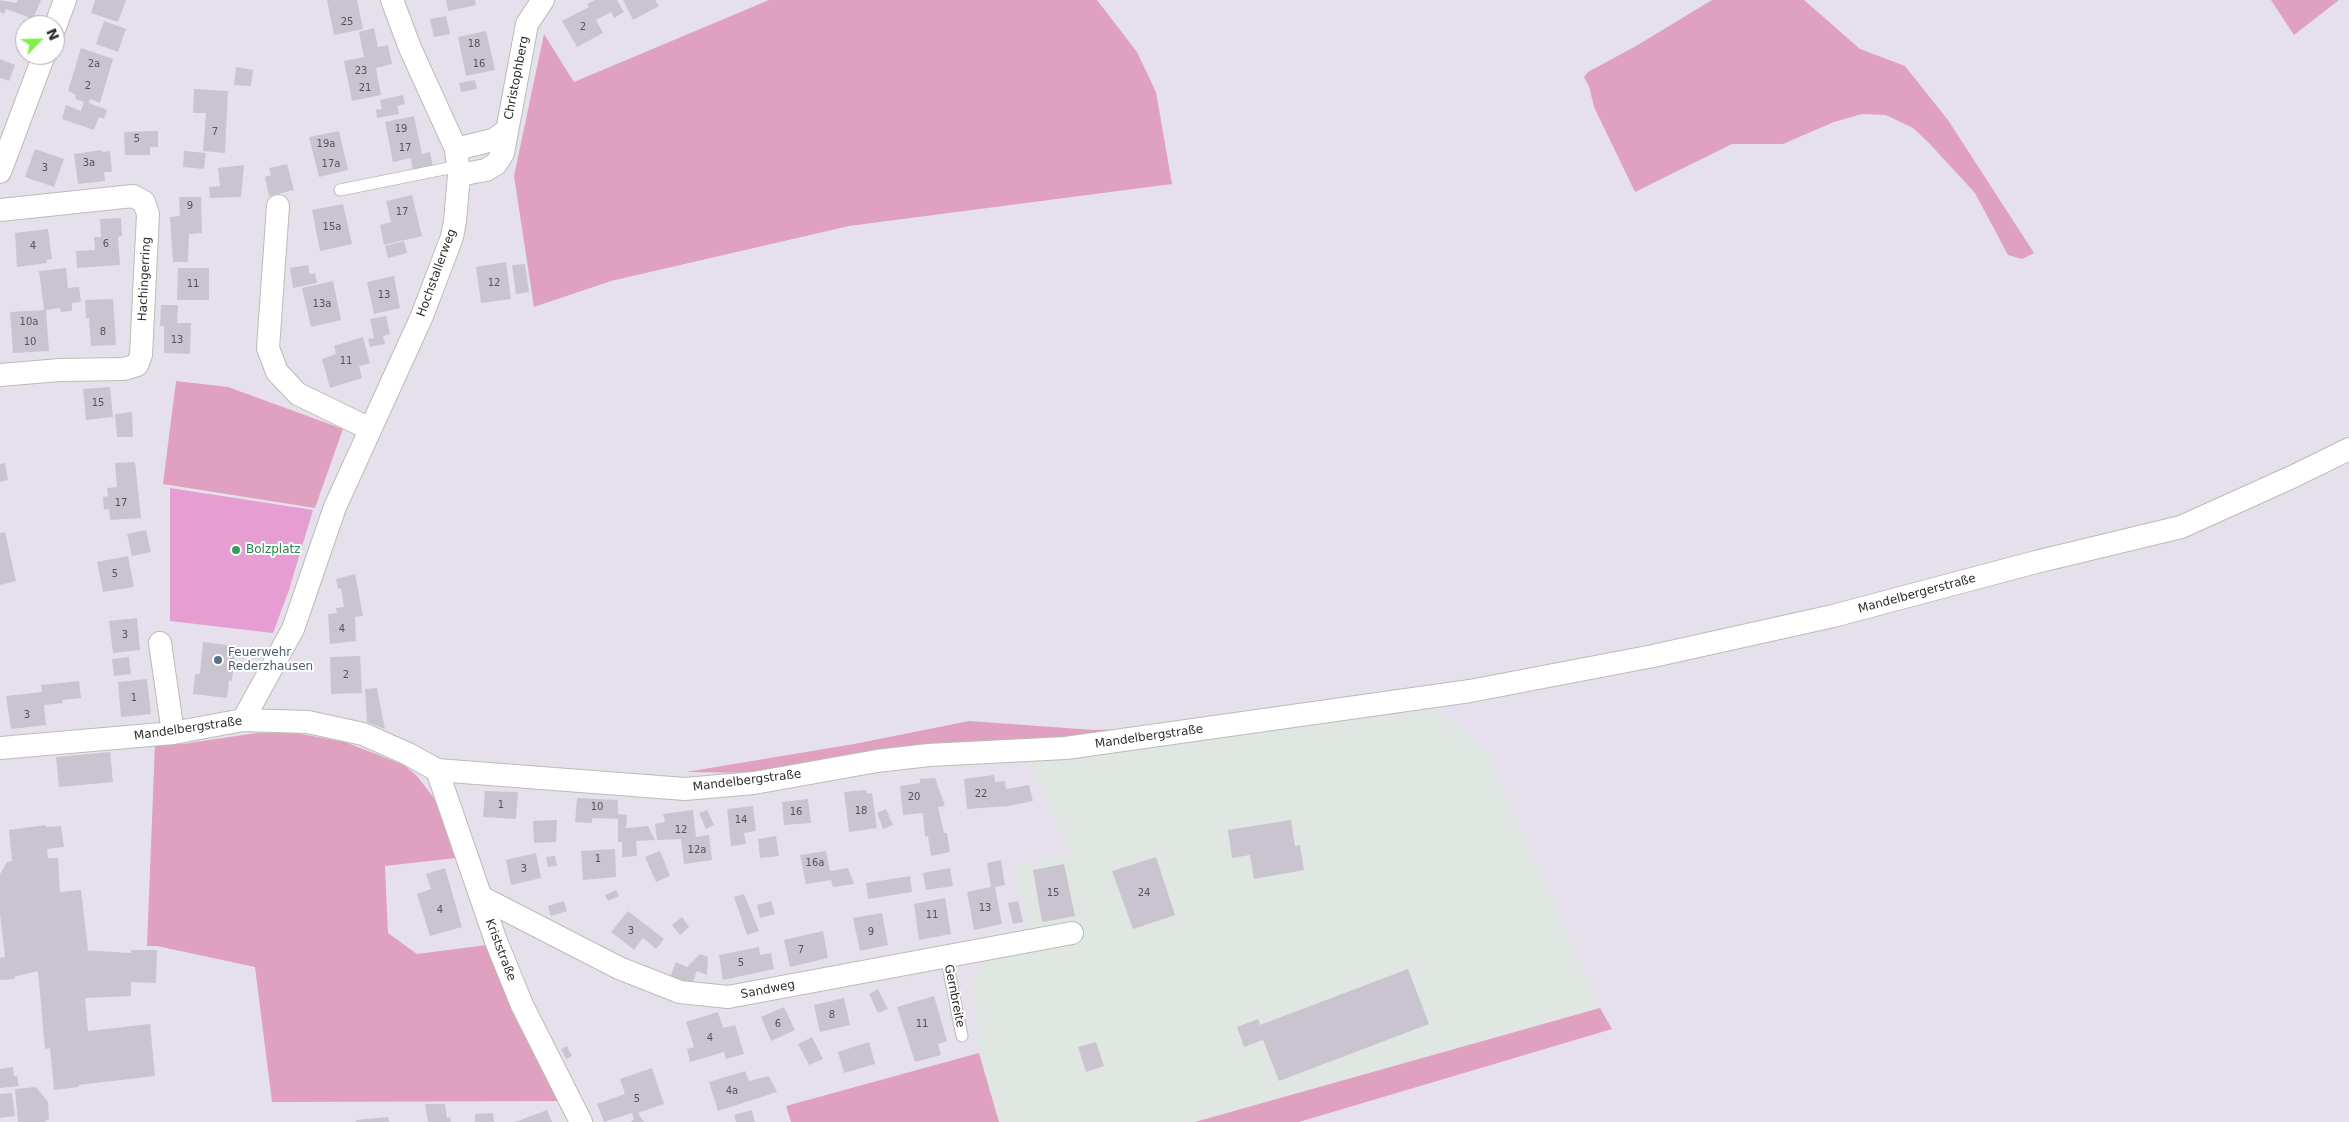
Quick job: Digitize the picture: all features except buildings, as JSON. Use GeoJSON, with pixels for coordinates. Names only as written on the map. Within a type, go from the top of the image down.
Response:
{"type":"FeatureCollection","features":[{"type":"Feature","properties":{"kind":"street"},"geometry":{"type":"LineString","coordinates":[[59,15],[65,0]]}},
{"type":"Feature","properties":{"kind":"street"},"geometry":{"type":"LineString","coordinates":[[392,0],[458,163]]}},
{"type":"Feature","properties":{"kind":"street","name":"Christophberg"},"geometry":{"type":"LineString","coordinates":[[458,163],[506,131],[527,24],[543,0]]}},
{"type":"Feature","properties":{"kind":"street"},"geometry":{"type":"LineString","coordinates":[[0,172],[40,65]]}},
{"type":"Feature","properties":{"kind":"street","name":"Hochstallerweg"},"geometry":{"type":"LineString","coordinates":[[243,720],[293,629],[335,507],[422,316],[452,237],[458,163]]}},
{"type":"Feature","properties":{"kind":"street","name":"Hachingerring"},"geometry":{"type":"LineString","coordinates":[[0,210],[133,196],[144,202],[148,214],[141,355],[137,365],[124,369],[0,375]]}},
{"type":"Feature","properties":{"kind":"street"},"geometry":{"type":"LineString","coordinates":[[278,206],[268,348],[277,372],[298,394],[370,429]]}},
{"type":"Feature","properties":{"kind":"street","name":"Mandelbergerstraße"},"geometry":{"type":"LineString","coordinates":[[1470,691],[1652,656],[1833,616],[2036,562],[2181,527],[2292,477],[2349,448]]}},
{"type":"Feature","properties":{"kind":"street"},"geometry":{"type":"LineString","coordinates":[[160,643],[173,732]]}},
{"type":"Feature","properties":{"kind":"street","name":"Mandelbergstraße"},"geometry":{"type":"LineString","coordinates":[[0,748],[173,732],[243,720],[308,722],[363,734],[408,754],[437,770],[685,789],[754,783],[877,761],[929,755],[1066,748],[1470,691]]}},
{"type":"Feature","properties":{"kind":"street","name":"Kriststraße"},"geometry":{"type":"LineString","coordinates":[[437,770],[481,897],[522,1005],[582,1122]]}},
{"type":"Feature","properties":{"kind":"street","name":"Sandweg"},"geometry":{"type":"LineString","coordinates":[[481,897],[619,968],[680,992],[728,997],[1072,933]]}},
{"type":"Feature","properties":{"kind":"lane"},"geometry":{"type":"LineString","coordinates":[[340,190],[458,163]]}},
{"type":"Feature","properties":{"kind":"lane","name":"Gernbreite"},"geometry":{"type":"LineString","coordinates":[[946,956],[962,1036]]}},
{"type":"Feature","properties":{"kind":"shaded area"},"geometry":{"type":"Polygon","coordinates":[[[769,0],[1097,0],[1137,52],[1156,92],[1172,184],[849,226],[611,281],[534,307],[514,176],[544,34],[574,82],[769,0]]]}},
{"type":"Feature","properties":{"kind":"shaded area"},"geometry":{"type":"Polygon","coordinates":[[[1712,0],[1804,0],[1860,49],[1905,66],[1948,120],[2034,253],[2022,259],[2008,255],[1975,193],[1913,128],[1886,115],[1862,114],[1834,122],[1783,144],[1732,144],[1635,192],[1594,107],[1589,86],[1584,77],[1588,72],[1636,46],[1712,0]]]}},
{"type":"Feature","properties":{"kind":"shaded area"},"geometry":{"type":"Polygon","coordinates":[[[2271,0],[2339,0],[2294,35],[2271,0]]]}},
{"type":"Feature","properties":{"kind":"shaded area"},"geometry":{"type":"Polygon","coordinates":[[[176,381],[228,387],[343,429],[315,508],[163,484],[176,381]]]}},
{"type":"Feature","properties":{"kind":"shaded area","name":"Bolzplatz"},"geometry":{"type":"Polygon","coordinates":[[[170,488],[313,510],[289,590],[273,633],[170,621],[170,488]]]}},
{"type":"Feature","properties":{"kind":"shaded area"},"geometry":{"type":"Polygon","coordinates":[[[1438,711],[1487,752],[1600,1007],[1195,1122],[999,1122],[979,1053],[973,975],[1028,931],[1015,865],[1071,855],[1028,756],[1438,711]]]}},
{"type":"Feature","properties":{"kind":"shaded area"},"geometry":{"type":"Polygon","coordinates":[[[969,721],[1094,730],[1163,728],[1071,738],[943,743],[886,748],[758,773],[686,772],[854,744],[969,721]]]}},
{"type":"Feature","properties":{"kind":"shaded area"},"geometry":{"type":"Polygon","coordinates":[[[256,733],[296,733],[345,742],[404,765],[416,775],[434,798],[456,858],[385,866],[388,933],[417,954],[487,945],[563,1101],[272,1102],[255,967],[157,946],[147,946],[155,744],[183,744],[256,733]]]}},
{"type":"Feature","properties":{"kind":"shaded area"},"geometry":{"type":"Polygon","coordinates":[[[1600,1008],[1612,1029],[1299,1122],[1195,1122],[1600,1008]]]}},
{"type":"Feature","properties":{"kind":"shaded area"},"geometry":{"type":"Polygon","coordinates":[[[979,1053],[999,1122],[791,1122],[786,1106],[979,1053]]]}},
{"type":"Feature","properties":{"kind":"place","name":"Bolzplatz"},"geometry":{"type":"Point","coordinates":[236,550]}},
{"type":"Feature","properties":{"kind":"place","name":"Feuerwehr Rederzhausen"},"geometry":{"type":"Point","coordinates":[218,660]}}]}
